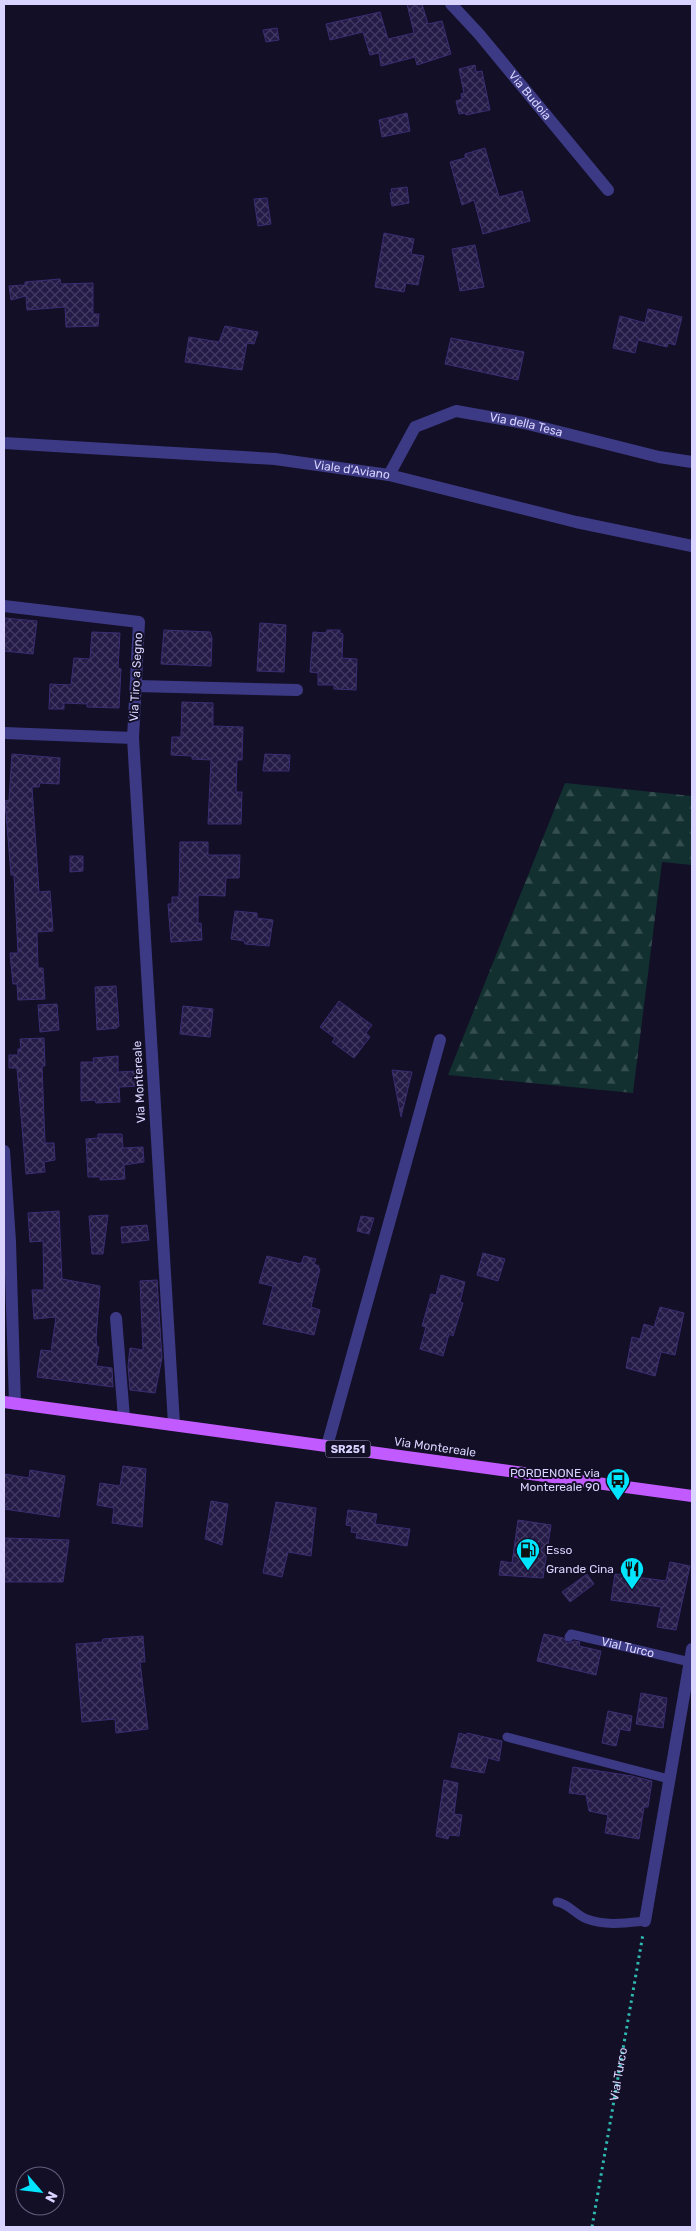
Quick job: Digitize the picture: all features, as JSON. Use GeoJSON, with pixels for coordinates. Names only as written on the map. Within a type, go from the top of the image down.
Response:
{"type":"FeatureCollection","features":[{"type":"Feature","properties":{"kind":"main road","name":"Via Montereale"},"geometry":{"type":"LineString","coordinates":[[10,1403],[692,1496]]}},
{"type":"Feature","properties":{"kind":"street","name":"Via Budoia"},"geometry":{"type":"LineString","coordinates":[[451,4],[480,34],[608,190]]}},
{"type":"Feature","properties":{"kind":"street","name":"Via della Tesa"},"geometry":{"type":"LineString","coordinates":[[389,475],[415,428],[456,411],[524,422],[659,457],[692,462]]}},
{"type":"Feature","properties":{"kind":"street","name":"Viale d'Aviano"},"geometry":{"type":"LineString","coordinates":[[4,443],[275,459],[389,475],[576,522],[692,546]]}},
{"type":"Feature","properties":{"kind":"street","name":"Via Tiro a Segno"},"geometry":{"type":"LineString","coordinates":[[4,606],[139,622],[133,738],[4,734]]}},
{"type":"Feature","properties":{"kind":"street"},"geometry":{"type":"LineString","coordinates":[[136,686],[297,690]]}},
{"type":"Feature","properties":{"kind":"street","name":"Via Montereale"},"geometry":{"type":"LineString","coordinates":[[133,738],[174,1424]]}},
{"type":"Feature","properties":{"kind":"street"},"geometry":{"type":"LineString","coordinates":[[327,1446],[440,1040]]}},
{"type":"Feature","properties":{"kind":"street"},"geometry":{"type":"LineString","coordinates":[[4,1151],[10,1242],[10,1403]]}},
{"type":"Feature","properties":{"kind":"street"},"geometry":{"type":"LineString","coordinates":[[116,1318],[124,1418]]}},
{"type":"Feature","properties":{"kind":"street","name":"Vial Turco"},"geometry":{"type":"LineString","coordinates":[[645,1921],[691,1655]]}},
{"type":"Feature","properties":{"kind":"lane","name":"Vial Turco"},"geometry":{"type":"LineString","coordinates":[[569,1637],[572,1634],[691,1655]]}},
{"type":"Feature","properties":{"kind":"lane"},"geometry":{"type":"LineString","coordinates":[[507,1737],[669,1780]]}},
{"type":"Feature","properties":{"kind":"lane"},"geometry":{"type":"LineString","coordinates":[[557,1902],[566,1904],[586,1919],[619,1924],[645,1921]]}},
{"type":"Feature","properties":{"kind":"path","name":"Vial Turco"},"geometry":{"type":"LineString","coordinates":[[592,2227],[645,1921]]}},
{"type":"Feature","properties":{"kind":"green space"},"geometry":{"type":"Polygon","coordinates":[[[565,783],[692,796],[692,865],[662,862],[633,1093],[448,1075],[565,783]]]}},
{"type":"Feature","properties":{"kind":"building"},"geometry":{"type":"Polygon","coordinates":[[[407,4],[422,4],[428,24],[442,21],[451,54],[417,65],[415,57],[381,66],[379,53],[370,55],[363,32],[330,40],[326,24],[380,12],[388,39],[414,33],[407,4]]]}},
{"type":"Feature","properties":{"kind":"building"},"geometry":{"type":"Polygon","coordinates":[[[277,28],[279,40],[266,42],[263,30],[277,28]]]}},
{"type":"Feature","properties":{"kind":"building"},"geometry":{"type":"Polygon","coordinates":[[[475,65],[476,72],[482,71],[490,110],[466,115],[465,113],[459,114],[456,101],[462,99],[461,94],[464,93],[459,69],[475,65]]]}},
{"type":"Feature","properties":{"kind":"building"},"geometry":{"type":"Polygon","coordinates":[[[407,113],[410,131],[382,137],[379,120],[407,113]]]}},
{"type":"Feature","properties":{"kind":"building"},"geometry":{"type":"Polygon","coordinates":[[[485,148],[499,197],[522,191],[530,221],[483,234],[474,200],[462,205],[450,162],[465,158],[465,154],[485,148]]]}},
{"type":"Feature","properties":{"kind":"building"},"geometry":{"type":"Polygon","coordinates":[[[407,187],[409,203],[392,206],[391,189],[407,187]]]}},
{"type":"Feature","properties":{"kind":"building"},"geometry":{"type":"Polygon","coordinates":[[[267,198],[271,224],[258,226],[254,199],[267,198]]]}},
{"type":"Feature","properties":{"kind":"building"},"geometry":{"type":"Polygon","coordinates":[[[384,233],[414,239],[411,254],[424,256],[418,285],[406,283],[404,292],[375,287],[384,233]]]}},
{"type":"Feature","properties":{"kind":"building"},"geometry":{"type":"Polygon","coordinates":[[[475,245],[484,287],[460,291],[452,249],[475,245]]]}},
{"type":"Feature","properties":{"kind":"building"},"geometry":{"type":"Polygon","coordinates":[[[60,279],[61,284],[93,283],[93,314],[99,314],[98,326],[66,327],[65,307],[27,310],[26,296],[11,300],[9,286],[25,285],[25,282],[60,279]]]}},
{"type":"Feature","properties":{"kind":"building"},"geometry":{"type":"Polygon","coordinates":[[[648,309],[682,317],[675,345],[668,343],[667,347],[638,340],[635,353],[613,348],[620,316],[645,323],[648,309]]]}},
{"type":"Feature","properties":{"kind":"building"},"geometry":{"type":"Polygon","coordinates":[[[225,326],[258,332],[254,344],[247,343],[242,370],[185,362],[189,337],[219,342],[225,326]]]}},
{"type":"Feature","properties":{"kind":"building"},"geometry":{"type":"Polygon","coordinates":[[[451,338],[524,352],[518,380],[445,364],[451,338]]]}},
{"type":"Feature","properties":{"kind":"building"},"geometry":{"type":"Polygon","coordinates":[[[4,618],[37,621],[33,654],[4,651],[4,618]]]}},
{"type":"Feature","properties":{"kind":"building"},"geometry":{"type":"Polygon","coordinates":[[[260,623],[286,625],[284,672],[257,671],[260,623]]]}},
{"type":"Feature","properties":{"kind":"building"},"geometry":{"type":"Polygon","coordinates":[[[164,630],[210,632],[212,638],[211,666],[161,664],[164,630]]]}},
{"type":"Feature","properties":{"kind":"building"},"geometry":{"type":"Polygon","coordinates":[[[327,630],[340,630],[340,633],[343,634],[342,658],[357,659],[356,690],[334,689],[334,685],[318,685],[318,673],[310,672],[313,632],[326,633],[327,630]]]}},
{"type":"Feature","properties":{"kind":"building"},"geometry":{"type":"Polygon","coordinates":[[[92,632],[120,633],[118,668],[121,669],[119,708],[87,707],[87,704],[64,703],[64,709],[49,709],[50,684],[71,685],[74,658],[90,659],[92,632]]]}},
{"type":"Feature","properties":{"kind":"building"},"geometry":{"type":"Polygon","coordinates":[[[182,702],[213,703],[213,726],[243,727],[242,760],[237,760],[236,792],[242,792],[241,824],[208,824],[211,760],[192,759],[192,756],[171,755],[172,737],[181,737],[182,702]]]}},
{"type":"Feature","properties":{"kind":"building"},"geometry":{"type":"Polygon","coordinates":[[[12,754],[60,758],[59,784],[40,783],[39,787],[32,787],[39,892],[50,891],[53,931],[37,932],[38,968],[43,968],[45,999],[18,1000],[17,984],[13,984],[10,953],[18,953],[14,875],[11,875],[5,801],[9,800],[12,754]]]}},
{"type":"Feature","properties":{"kind":"building"},"geometry":{"type":"Polygon","coordinates":[[[265,754],[290,755],[289,771],[263,771],[265,754]]]}},
{"type":"Feature","properties":{"kind":"building"},"geometry":{"type":"Polygon","coordinates":[[[180,842],[208,842],[208,855],[240,855],[239,878],[226,878],[225,896],[198,895],[198,924],[201,923],[202,940],[171,942],[168,904],[172,904],[172,897],[179,897],[180,842]]]}},
{"type":"Feature","properties":{"kind":"building"},"geometry":{"type":"Polygon","coordinates":[[[70,856],[83,856],[83,871],[70,872],[70,856]]]}},
{"type":"Feature","properties":{"kind":"building"},"geometry":{"type":"Polygon","coordinates":[[[235,911],[257,913],[257,918],[273,920],[269,946],[245,944],[244,941],[231,939],[235,911]]]}},
{"type":"Feature","properties":{"kind":"building"},"geometry":{"type":"Polygon","coordinates":[[[116,986],[119,1026],[117,1028],[97,1030],[95,987],[116,986]]]}},
{"type":"Feature","properties":{"kind":"building"},"geometry":{"type":"Polygon","coordinates":[[[339,1001],[372,1025],[366,1033],[370,1037],[354,1058],[332,1042],[335,1038],[320,1027],[339,1001]]]}},
{"type":"Feature","properties":{"kind":"building"},"geometry":{"type":"Polygon","coordinates":[[[57,1004],[59,1030],[40,1032],[38,1005],[57,1004]]]}},
{"type":"Feature","properties":{"kind":"building"},"geometry":{"type":"Polygon","coordinates":[[[183,1006],[213,1009],[210,1037],[180,1034],[183,1006]]]}},
{"type":"Feature","properties":{"kind":"building"},"geometry":{"type":"Polygon","coordinates":[[[44,1038],[45,1066],[42,1066],[45,1143],[54,1143],[55,1160],[44,1162],[45,1172],[26,1174],[17,1068],[9,1068],[9,1055],[18,1055],[18,1049],[21,1049],[20,1039],[44,1038]]]}},
{"type":"Feature","properties":{"kind":"building"},"geometry":{"type":"Polygon","coordinates":[[[118,1056],[118,1072],[139,1071],[140,1086],[119,1087],[120,1102],[96,1103],[95,1100],[81,1101],[81,1062],[94,1062],[93,1058],[118,1056]]]}},
{"type":"Feature","properties":{"kind":"building"},"geometry":{"type":"Polygon","coordinates":[[[392,1070],[412,1072],[401,1117],[392,1070]]]}},
{"type":"Feature","properties":{"kind":"building"},"geometry":{"type":"Polygon","coordinates":[[[98,1134],[122,1134],[123,1148],[143,1147],[144,1162],[124,1165],[125,1179],[100,1180],[100,1177],[88,1177],[86,1139],[98,1138],[98,1134]]]}},
{"type":"Feature","properties":{"kind":"building"},"geometry":{"type":"Polygon","coordinates":[[[59,1211],[62,1279],[100,1286],[96,1339],[97,1347],[99,1347],[96,1366],[112,1368],[113,1387],[37,1377],[41,1350],[51,1351],[56,1317],[34,1319],[32,1290],[44,1290],[43,1241],[30,1242],[28,1213],[59,1211]]]}},
{"type":"Feature","properties":{"kind":"building"},"geometry":{"type":"Polygon","coordinates":[[[108,1215],[103,1254],[92,1254],[89,1216],[108,1215]]]}},
{"type":"Feature","properties":{"kind":"building"},"geometry":{"type":"Polygon","coordinates":[[[361,1216],[374,1218],[369,1234],[357,1231],[361,1216]]]}},
{"type":"Feature","properties":{"kind":"building"},"geometry":{"type":"Polygon","coordinates":[[[147,1225],[149,1240],[122,1243],[121,1227],[147,1225]]]}},
{"type":"Feature","properties":{"kind":"building"},"geometry":{"type":"Polygon","coordinates":[[[483,1253],[505,1259],[498,1281],[477,1275],[483,1253]]]}},
{"type":"Feature","properties":{"kind":"building"},"geometry":{"type":"Polygon","coordinates":[[[267,1256],[301,1264],[304,1256],[316,1259],[314,1264],[319,1266],[318,1268],[320,1269],[311,1307],[320,1310],[314,1335],[263,1324],[273,1286],[259,1283],[267,1256]]]}},
{"type":"Feature","properties":{"kind":"building"},"geometry":{"type":"Polygon","coordinates":[[[441,1275],[465,1282],[460,1302],[463,1303],[453,1336],[449,1334],[443,1356],[420,1349],[426,1327],[422,1326],[431,1294],[436,1295],[441,1275]]]}},
{"type":"Feature","properties":{"kind":"building"},"geometry":{"type":"Polygon","coordinates":[[[157,1280],[162,1358],[155,1393],[130,1390],[128,1366],[130,1348],[143,1350],[140,1281],[157,1280]]]}},
{"type":"Feature","properties":{"kind":"building"},"geometry":{"type":"Polygon","coordinates":[[[660,1307],[684,1313],[675,1355],[661,1352],[655,1376],[626,1368],[632,1337],[640,1339],[644,1324],[654,1327],[660,1307]]]}},
{"type":"Feature","properties":{"kind":"building"},"geometry":{"type":"Polygon","coordinates":[[[123,1466],[146,1469],[142,1527],[112,1523],[114,1508],[97,1505],[100,1483],[120,1486],[123,1466]]]}},
{"type":"Feature","properties":{"kind":"building"},"geometry":{"type":"Polygon","coordinates":[[[30,1470],[65,1476],[59,1517],[4,1509],[4,1474],[29,1478],[30,1470]]]}},
{"type":"Feature","properties":{"kind":"building"},"geometry":{"type":"Polygon","coordinates":[[[211,1501],[228,1504],[222,1545],[205,1539],[211,1501]]]}},
{"type":"Feature","properties":{"kind":"building"},"geometry":{"type":"Polygon","coordinates":[[[276,1502],[316,1508],[311,1556],[288,1552],[282,1577],[263,1573],[276,1502]]]}},
{"type":"Feature","properties":{"kind":"building"},"geometry":{"type":"Polygon","coordinates":[[[348,1510],[377,1514],[375,1524],[410,1529],[407,1546],[356,1538],[357,1533],[351,1532],[352,1526],[346,1525],[348,1510]]]}},
{"type":"Feature","properties":{"kind":"building"},"geometry":{"type":"Polygon","coordinates":[[[518,1520],[551,1525],[543,1578],[499,1575],[501,1561],[512,1563],[518,1520]]]}},
{"type":"Feature","properties":{"kind":"building"},"geometry":{"type":"Polygon","coordinates":[[[4,1538],[69,1540],[63,1582],[4,1582],[4,1538]]]}},
{"type":"Feature","properties":{"kind":"building"},"geometry":{"type":"Polygon","coordinates":[[[670,1562],[690,1566],[676,1630],[657,1627],[661,1607],[611,1600],[615,1574],[666,1581],[670,1562]]]}},
{"type":"Feature","properties":{"kind":"building"},"geometry":{"type":"Polygon","coordinates":[[[587,1574],[594,1584],[570,1602],[562,1592],[587,1574]]]}},
{"type":"Feature","properties":{"kind":"building"},"geometry":{"type":"Polygon","coordinates":[[[544,1634],[563,1638],[568,1643],[580,1642],[579,1646],[601,1651],[596,1675],[537,1661],[544,1634]]]}},
{"type":"Feature","properties":{"kind":"building"},"geometry":{"type":"Polygon","coordinates":[[[143,1636],[145,1662],[140,1662],[148,1729],[116,1733],[115,1719],[82,1722],[76,1644],[102,1642],[103,1639],[143,1636]]]}},
{"type":"Feature","properties":{"kind":"building"},"geometry":{"type":"Polygon","coordinates":[[[641,1693],[667,1698],[663,1728],[636,1724],[641,1693]]]}},
{"type":"Feature","properties":{"kind":"building"},"geometry":{"type":"Polygon","coordinates":[[[608,1711],[632,1716],[630,1731],[620,1729],[616,1746],[602,1743],[608,1711]]]}},
{"type":"Feature","properties":{"kind":"building"},"geometry":{"type":"Polygon","coordinates":[[[459,1733],[502,1741],[499,1761],[488,1758],[484,1773],[451,1767],[459,1733]]]}},
{"type":"Feature","properties":{"kind":"building"},"geometry":{"type":"Polygon","coordinates":[[[573,1767],[652,1781],[648,1807],[644,1807],[639,1839],[605,1833],[608,1815],[589,1811],[586,1795],[569,1793],[573,1767]]]}},
{"type":"Feature","properties":{"kind":"building"},"geometry":{"type":"Polygon","coordinates":[[[444,1780],[458,1783],[454,1814],[462,1815],[459,1836],[449,1835],[448,1839],[436,1836],[444,1780]]]}},
{"type":"Feature","properties":{"kind":"place","name":"PORDENONE via Montereale 90"},"geometry":{"type":"Point","coordinates":[618,1501]}},
{"type":"Feature","properties":{"kind":"place","name":"Esso"},"geometry":{"type":"Point","coordinates":[528,1571]}},
{"type":"Feature","properties":{"kind":"place","name":"Grande Cina"},"geometry":{"type":"Point","coordinates":[632,1590]}}]}
